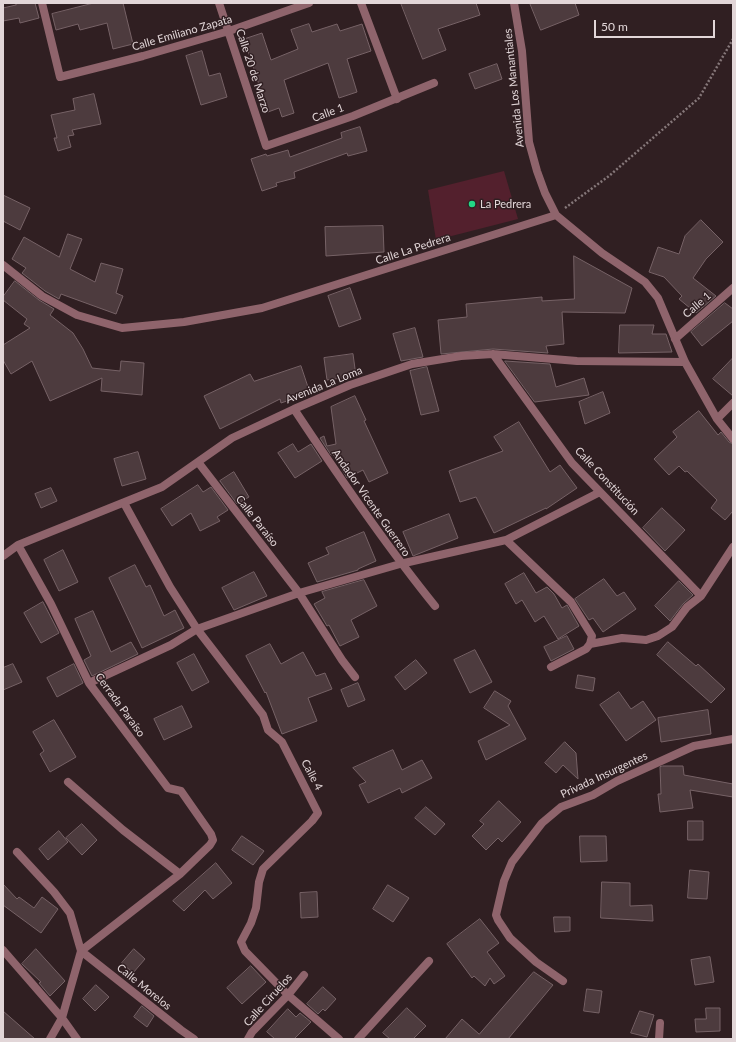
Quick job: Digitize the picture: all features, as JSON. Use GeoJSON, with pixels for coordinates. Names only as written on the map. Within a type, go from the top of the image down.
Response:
{"type":"FeatureCollection","features":[{"type":"Feature","properties":{"kind":"street","name":"Calle Emiliano Zapata"},"geometry":{"type":"LineString","coordinates":[[42,3],[60,77],[229,31],[309,3]]}},
{"type":"Feature","properties":{"kind":"street","name":"Calle 20 de Marzo"},"geometry":{"type":"LineString","coordinates":[[219,3],[266,146]]}},
{"type":"Feature","properties":{"kind":"street"},"geometry":{"type":"LineString","coordinates":[[361,3],[397,99]]}},
{"type":"Feature","properties":{"kind":"street","name":"Avenida Los Manantiales"},"geometry":{"type":"LineString","coordinates":[[514,3],[522,51],[529,142],[537,172],[556,215]]}},
{"type":"Feature","properties":{"kind":"street","name":"Calle 1"},"geometry":{"type":"LineString","coordinates":[[266,146],[305,134],[397,99],[434,83]]}},
{"type":"Feature","properties":{"kind":"street"},"geometry":{"type":"LineString","coordinates":[[556,215],[602,253],[645,282],[658,298],[685,362],[717,420],[733,439]]}},
{"type":"Feature","properties":{"kind":"street","name":"Calle La Pedrera"},"geometry":{"type":"LineString","coordinates":[[3,265],[42,296],[77,315],[122,328],[184,322],[262,308],[556,215]]}},
{"type":"Feature","properties":{"kind":"street","name":"Calle 1"},"geometry":{"type":"LineString","coordinates":[[675,339],[733,288]]}},
{"type":"Feature","properties":{"kind":"street","name":"Avenida La Loma"},"geometry":{"type":"LineString","coordinates":[[3,556],[18,545],[162,487],[232,438],[350,385],[412,364],[461,356],[493,354],[577,361],[685,362]]}},
{"type":"Feature","properties":{"kind":"street","name":"Calle Constitución"},"geometry":{"type":"LineString","coordinates":[[493,354],[572,463],[701,596]]}},
{"type":"Feature","properties":{"kind":"street"},"geometry":{"type":"LineString","coordinates":[[717,420],[733,402]]}},
{"type":"Feature","properties":{"kind":"street","name":"Andador Vicente Guerrero"},"geometry":{"type":"LineString","coordinates":[[294,409],[355,501],[400,564],[435,606]]}},
{"type":"Feature","properties":{"kind":"street","name":"Calle Paraíso"},"geometry":{"type":"LineString","coordinates":[[198,462],[299,593]]}},
{"type":"Feature","properties":{"kind":"street"},"geometry":{"type":"LineString","coordinates":[[89,683],[171,645],[197,629],[299,593],[400,564],[506,540],[600,492]]}},
{"type":"Feature","properties":{"kind":"street","name":"Calle 4"},"geometry":{"type":"LineString","coordinates":[[124,503],[170,587],[197,629],[263,715],[268,730],[282,742],[318,813],[312,822],[263,869],[259,882],[256,908],[252,923],[241,942],[245,951],[288,995],[339,1039]]}},
{"type":"Feature","properties":{"kind":"street"},"geometry":{"type":"LineString","coordinates":[[506,540],[571,602],[592,636],[590,644],[586,649],[550,667]]}},
{"type":"Feature","properties":{"kind":"street","name":"Cerrada Paraíso"},"geometry":{"type":"LineString","coordinates":[[18,545],[51,604],[89,683],[168,788],[181,792],[212,834],[213,840],[210,845],[180,874]]}},
{"type":"Feature","properties":{"kind":"street"},"geometry":{"type":"LineString","coordinates":[[590,644],[622,638],[646,640],[658,636],[672,627],[688,608],[701,596],[733,547]]}},
{"type":"Feature","properties":{"kind":"street"},"geometry":{"type":"LineString","coordinates":[[299,593],[355,677]]}},
{"type":"Feature","properties":{"kind":"street","name":"Privada Insurgentes"},"geometry":{"type":"LineString","coordinates":[[563,981],[536,962],[510,938],[498,920],[496,915],[504,881],[512,862],[542,823],[561,807],[593,795],[617,781],[694,746],[733,739]]}},
{"type":"Feature","properties":{"kind":"street"},"geometry":{"type":"LineString","coordinates":[[68,782],[122,830],[180,874],[81,951]]}},
{"type":"Feature","properties":{"kind":"street"},"geometry":{"type":"LineString","coordinates":[[17,852],[54,892],[70,913],[81,951],[62,1018],[50,1039]]}},
{"type":"Feature","properties":{"kind":"street"},"geometry":{"type":"LineString","coordinates":[[3,950],[62,1018],[77,1039]]}},
{"type":"Feature","properties":{"kind":"street","name":"Calle Morelos"},"geometry":{"type":"LineString","coordinates":[[81,951],[194,1039]]}},
{"type":"Feature","properties":{"kind":"street"},"geometry":{"type":"LineString","coordinates":[[358,1039],[429,961]]}},
{"type":"Feature","properties":{"kind":"street","name":"Calle Ciruelos"},"geometry":{"type":"LineString","coordinates":[[248,1039],[252,1032],[288,995],[304,976]]}},
{"type":"Feature","properties":{"kind":"street"},"geometry":{"type":"LineString","coordinates":[[659,1039],[660,1023]]}},
{"type":"Feature","properties":{"kind":"path"},"geometry":{"type":"LineString","coordinates":[[556,215],[609,176],[699,98],[733,39]]}},
{"type":"Feature","properties":{"kind":"shaded area","name":"La Pedrera"},"geometry":{"type":"Polygon","coordinates":[[[504,171],[518,219],[436,240],[428,190],[504,171]]]}},
{"type":"Feature","properties":{"kind":"building"},"geometry":{"type":"Polygon","coordinates":[[[15,3],[35,3],[39,18],[20,23],[19,18],[3,21],[3,8],[16,5],[15,3]]]}},
{"type":"Feature","properties":{"kind":"building"},"geometry":{"type":"Polygon","coordinates":[[[94,3],[123,3],[133,44],[113,49],[107,23],[80,30],[78,24],[56,30],[52,14],[94,3]]]}},
{"type":"Feature","properties":{"kind":"building"},"geometry":{"type":"Polygon","coordinates":[[[401,3],[476,3],[480,15],[438,29],[446,50],[423,59],[401,3]]]}},
{"type":"Feature","properties":{"kind":"building"},"geometry":{"type":"Polygon","coordinates":[[[530,3],[575,3],[579,15],[541,30],[530,3]]]}},
{"type":"Feature","properties":{"kind":"building"},"geometry":{"type":"Polygon","coordinates":[[[309,24],[312,32],[337,24],[340,31],[362,24],[371,51],[347,59],[357,92],[339,98],[328,63],[284,80],[294,113],[282,117],[279,108],[268,112],[244,39],[262,33],[271,60],[298,49],[291,30],[309,24]]]}},
{"type":"Feature","properties":{"kind":"building"},"geometry":{"type":"Polygon","coordinates":[[[202,51],[209,76],[220,73],[227,97],[201,105],[186,56],[202,51]]]}},
{"type":"Feature","properties":{"kind":"building"},"geometry":{"type":"Polygon","coordinates":[[[497,64],[502,79],[475,89],[469,74],[497,64]]]}},
{"type":"Feature","properties":{"kind":"building"},"geometry":{"type":"Polygon","coordinates":[[[94,94],[101,124],[72,130],[74,135],[68,136],[71,147],[58,151],[54,138],[57,138],[51,115],[75,110],[73,99],[94,94]]]}},
{"type":"Feature","properties":{"kind":"building"},"geometry":{"type":"Polygon","coordinates":[[[360,127],[367,151],[348,156],[347,153],[294,172],[295,178],[276,183],[277,186],[262,191],[251,159],[266,154],[267,156],[288,150],[290,157],[342,138],[341,133],[360,127]]]}},
{"type":"Feature","properties":{"kind":"building"},"geometry":{"type":"Polygon","coordinates":[[[3,195],[30,208],[20,230],[3,221],[3,195]]]}},
{"type":"Feature","properties":{"kind":"building"},"geometry":{"type":"Polygon","coordinates":[[[701,220],[723,242],[706,259],[693,278],[716,296],[696,313],[679,299],[682,296],[664,277],[649,272],[658,247],[679,254],[685,236],[701,220]]]}},
{"type":"Feature","properties":{"kind":"building"},"geometry":{"type":"Polygon","coordinates":[[[383,226],[384,252],[326,256],[325,227],[383,226]]]}},
{"type":"Feature","properties":{"kind":"building"},"geometry":{"type":"Polygon","coordinates":[[[68,234],[82,239],[70,269],[95,282],[101,263],[123,269],[116,293],[123,296],[116,314],[61,294],[59,299],[45,291],[22,273],[26,268],[12,259],[24,237],[59,257],[68,234]]]}},
{"type":"Feature","properties":{"kind":"building"},"geometry":{"type":"Polygon","coordinates":[[[574,256],[632,288],[625,313],[562,312],[564,344],[546,346],[548,353],[493,349],[441,354],[438,320],[467,317],[466,304],[542,297],[542,301],[574,299],[574,256]]]}},
{"type":"Feature","properties":{"kind":"building"},"geometry":{"type":"Polygon","coordinates":[[[15,281],[39,300],[54,309],[50,315],[73,333],[92,368],[120,371],[121,361],[144,363],[142,395],[101,391],[102,378],[50,401],[32,361],[11,374],[3,360],[3,345],[30,328],[24,324],[27,319],[3,300],[3,297],[15,281]]]}},
{"type":"Feature","properties":{"kind":"building"},"geometry":{"type":"Polygon","coordinates":[[[350,288],[361,319],[339,327],[328,296],[350,288]]]}},
{"type":"Feature","properties":{"kind":"building"},"geometry":{"type":"Polygon","coordinates":[[[725,303],[733,309],[733,321],[702,346],[691,332],[725,303]]]}},
{"type":"Feature","properties":{"kind":"building"},"geometry":{"type":"Polygon","coordinates":[[[620,325],[654,325],[652,334],[666,334],[672,352],[619,353],[620,325]]]}},
{"type":"Feature","properties":{"kind":"building"},"geometry":{"type":"Polygon","coordinates":[[[415,328],[423,357],[401,361],[393,334],[415,328]]]}},
{"type":"Feature","properties":{"kind":"building"},"geometry":{"type":"Polygon","coordinates":[[[353,354],[356,376],[327,380],[324,358],[353,354]]]}},
{"type":"Feature","properties":{"kind":"building"},"geometry":{"type":"Polygon","coordinates":[[[733,358],[733,396],[713,379],[733,358]]]}},
{"type":"Feature","properties":{"kind":"building"},"geometry":{"type":"Polygon","coordinates":[[[505,361],[550,364],[556,387],[584,378],[589,395],[535,402],[505,361]]]}},
{"type":"Feature","properties":{"kind":"building"},"geometry":{"type":"Polygon","coordinates":[[[301,366],[310,393],[281,403],[280,399],[220,429],[204,396],[250,374],[254,381],[301,366]]]}},
{"type":"Feature","properties":{"kind":"building"},"geometry":{"type":"Polygon","coordinates":[[[427,367],[439,411],[421,415],[410,371],[427,367]]]}},
{"type":"Feature","properties":{"kind":"building"},"geometry":{"type":"Polygon","coordinates":[[[603,392],[610,413],[585,424],[579,402],[603,392]]]}},
{"type":"Feature","properties":{"kind":"building"},"geometry":{"type":"Polygon","coordinates":[[[355,396],[366,420],[364,421],[388,473],[369,482],[363,470],[347,478],[333,454],[331,455],[320,438],[324,436],[327,446],[336,444],[331,407],[355,396]]]}},
{"type":"Feature","properties":{"kind":"building"},"geometry":{"type":"Polygon","coordinates":[[[699,411],[718,435],[721,432],[729,442],[733,444],[733,511],[725,520],[711,508],[717,500],[687,471],[685,472],[679,466],[669,475],[654,459],[677,437],[673,432],[699,411]]]}},
{"type":"Feature","properties":{"kind":"building"},"geometry":{"type":"Polygon","coordinates":[[[519,422],[550,472],[560,465],[577,488],[546,509],[494,533],[476,497],[460,502],[449,471],[503,451],[494,437],[519,422]]]}},
{"type":"Feature","properties":{"kind":"building"},"geometry":{"type":"Polygon","coordinates":[[[293,444],[298,452],[311,444],[322,461],[295,478],[278,453],[293,444]]]}},
{"type":"Feature","properties":{"kind":"building"},"geometry":{"type":"Polygon","coordinates":[[[138,452],[146,479],[122,486],[114,459],[138,452]]]}},
{"type":"Feature","properties":{"kind":"building"},"geometry":{"type":"Polygon","coordinates":[[[234,472],[249,497],[237,504],[220,481],[234,472]]]}},
{"type":"Feature","properties":{"kind":"building"},"geometry":{"type":"Polygon","coordinates":[[[198,485],[203,492],[211,487],[228,510],[217,517],[220,521],[200,531],[191,513],[172,526],[161,509],[198,485]]]}},
{"type":"Feature","properties":{"kind":"building"},"geometry":{"type":"Polygon","coordinates":[[[51,488],[57,501],[41,508],[35,494],[51,488]]]}},
{"type":"Feature","properties":{"kind":"building"},"geometry":{"type":"Polygon","coordinates":[[[662,508],[685,530],[665,551],[643,528],[662,508]]]}},
{"type":"Feature","properties":{"kind":"building"},"geometry":{"type":"Polygon","coordinates":[[[449,514],[458,538],[413,556],[403,532],[449,514]]]}},
{"type":"Feature","properties":{"kind":"building"},"geometry":{"type":"Polygon","coordinates":[[[364,532],[376,561],[358,570],[317,582],[308,563],[329,554],[326,548],[364,532]]]}},
{"type":"Feature","properties":{"kind":"building"},"geometry":{"type":"Polygon","coordinates":[[[63,550],[78,582],[59,591],[44,560],[63,550]]]}},
{"type":"Feature","properties":{"kind":"building"},"geometry":{"type":"Polygon","coordinates":[[[135,565],[146,587],[150,585],[164,616],[175,610],[184,628],[142,648],[109,578],[135,565]]]}},
{"type":"Feature","properties":{"kind":"building"},"geometry":{"type":"Polygon","coordinates":[[[254,572],[267,596],[234,610],[222,588],[254,572]]]}},
{"type":"Feature","properties":{"kind":"building"},"geometry":{"type":"Polygon","coordinates":[[[524,573],[536,593],[547,587],[554,594],[562,608],[567,605],[579,626],[558,639],[544,616],[535,622],[522,600],[516,604],[505,584],[524,573]]]}},
{"type":"Feature","properties":{"kind":"building"},"geometry":{"type":"Polygon","coordinates":[[[604,579],[617,596],[624,592],[636,609],[603,632],[593,618],[589,620],[575,599],[604,579]]]}},
{"type":"Feature","properties":{"kind":"building"},"geometry":{"type":"Polygon","coordinates":[[[364,580],[377,606],[351,620],[359,637],[340,646],[329,625],[327,626],[314,604],[325,598],[322,592],[364,580]]]}},
{"type":"Feature","properties":{"kind":"building"},"geometry":{"type":"Polygon","coordinates":[[[679,581],[693,595],[683,604],[670,621],[655,606],[679,581]]]}},
{"type":"Feature","properties":{"kind":"building"},"geometry":{"type":"Polygon","coordinates":[[[43,602],[59,633],[41,643],[24,613],[43,602]]]}},
{"type":"Feature","properties":{"kind":"building"},"geometry":{"type":"Polygon","coordinates":[[[93,611],[111,652],[131,642],[138,654],[92,676],[84,660],[91,656],[75,619],[93,611]]]}},
{"type":"Feature","properties":{"kind":"building"},"geometry":{"type":"Polygon","coordinates":[[[567,636],[574,649],[551,661],[544,647],[567,636]]]}},
{"type":"Feature","properties":{"kind":"building"},"geometry":{"type":"Polygon","coordinates":[[[668,642],[696,666],[698,664],[725,689],[711,703],[657,655],[668,642]]]}},
{"type":"Feature","properties":{"kind":"building"},"geometry":{"type":"Polygon","coordinates":[[[270,644],[281,664],[303,652],[316,676],[325,673],[332,689],[308,698],[317,721],[282,734],[266,692],[265,693],[246,656],[270,644]]]}},
{"type":"Feature","properties":{"kind":"building"},"geometry":{"type":"Polygon","coordinates":[[[475,650],[492,682],[470,693],[454,660],[475,650]]]}},
{"type":"Feature","properties":{"kind":"building"},"geometry":{"type":"Polygon","coordinates":[[[194,654],[209,682],[192,691],[177,663],[194,654]]]}},
{"type":"Feature","properties":{"kind":"building"},"geometry":{"type":"Polygon","coordinates":[[[416,660],[427,673],[405,690],[395,677],[416,660]]]}},
{"type":"Feature","properties":{"kind":"building"},"geometry":{"type":"Polygon","coordinates":[[[13,664],[22,682],[3,690],[3,668],[13,664]]]}},
{"type":"Feature","properties":{"kind":"building"},"geometry":{"type":"Polygon","coordinates":[[[74,664],[83,683],[57,697],[47,678],[74,664]]]}},
{"type":"Feature","properties":{"kind":"building"},"geometry":{"type":"Polygon","coordinates":[[[578,675],[595,678],[593,691],[576,688],[578,675]]]}},
{"type":"Feature","properties":{"kind":"building"},"geometry":{"type":"Polygon","coordinates":[[[358,683],[365,700],[348,707],[341,690],[358,683]]]}},
{"type":"Feature","properties":{"kind":"building"},"geometry":{"type":"Polygon","coordinates":[[[495,691],[511,701],[508,706],[526,739],[486,760],[478,741],[510,725],[484,708],[495,691]]]}},
{"type":"Feature","properties":{"kind":"building"},"geometry":{"type":"Polygon","coordinates":[[[619,692],[631,709],[643,701],[656,720],[626,741],[600,705],[619,692]]]}},
{"type":"Feature","properties":{"kind":"building"},"geometry":{"type":"Polygon","coordinates":[[[182,706],[192,727],[164,740],[154,719],[182,706]]]}},
{"type":"Feature","properties":{"kind":"building"},"geometry":{"type":"Polygon","coordinates":[[[708,710],[711,734],[661,742],[658,718],[708,710]]]}},
{"type":"Feature","properties":{"kind":"building"},"geometry":{"type":"Polygon","coordinates":[[[54,720],[76,757],[50,772],[40,754],[44,751],[33,732],[54,720]]]}},
{"type":"Feature","properties":{"kind":"building"},"geometry":{"type":"Polygon","coordinates":[[[565,742],[576,753],[578,779],[563,765],[556,773],[545,763],[565,742]]]}},
{"type":"Feature","properties":{"kind":"building"},"geometry":{"type":"Polygon","coordinates":[[[393,750],[402,770],[422,760],[432,778],[402,793],[400,788],[368,803],[359,785],[366,782],[353,768],[393,750]]]}},
{"type":"Feature","properties":{"kind":"building"},"geometry":{"type":"Polygon","coordinates":[[[683,766],[684,775],[733,784],[733,797],[690,790],[693,808],[660,812],[658,794],[661,794],[660,767],[683,766]]]}},
{"type":"Feature","properties":{"kind":"building"},"geometry":{"type":"Polygon","coordinates":[[[499,801],[521,822],[502,842],[498,838],[486,850],[472,836],[484,824],[480,821],[499,801]]]}},
{"type":"Feature","properties":{"kind":"building"},"geometry":{"type":"Polygon","coordinates":[[[426,807],[445,824],[435,835],[415,818],[426,807]]]}},
{"type":"Feature","properties":{"kind":"building"},"geometry":{"type":"Polygon","coordinates":[[[688,821],[703,821],[703,840],[688,840],[688,821]]]}},
{"type":"Feature","properties":{"kind":"building"},"geometry":{"type":"Polygon","coordinates":[[[82,824],[97,840],[82,855],[66,838],[82,824]]]}},
{"type":"Feature","properties":{"kind":"building"},"geometry":{"type":"Polygon","coordinates":[[[59,831],[68,842],[48,860],[39,849],[59,831]]]}},
{"type":"Feature","properties":{"kind":"building"},"geometry":{"type":"Polygon","coordinates":[[[242,836],[264,851],[253,865],[232,850],[242,836]]]}},
{"type":"Feature","properties":{"kind":"building"},"geometry":{"type":"Polygon","coordinates":[[[580,836],[606,836],[607,861],[581,862],[580,836]]]}},
{"type":"Feature","properties":{"kind":"building"},"geometry":{"type":"Polygon","coordinates":[[[216,863],[232,883],[213,899],[205,890],[184,911],[173,901],[216,863]]]}},
{"type":"Feature","properties":{"kind":"building"},"geometry":{"type":"Polygon","coordinates":[[[690,870],[709,872],[707,899],[688,898],[690,870]]]}},
{"type":"Feature","properties":{"kind":"building"},"geometry":{"type":"Polygon","coordinates":[[[602,882],[630,883],[630,906],[652,905],[653,921],[601,918],[602,882]]]}},
{"type":"Feature","properties":{"kind":"building"},"geometry":{"type":"Polygon","coordinates":[[[3,884],[17,899],[19,897],[34,908],[42,897],[58,909],[41,933],[3,905],[3,884]]]}},
{"type":"Feature","properties":{"kind":"building"},"geometry":{"type":"Polygon","coordinates":[[[388,885],[409,898],[393,922],[373,909],[388,885]]]}},
{"type":"Feature","properties":{"kind":"building"},"geometry":{"type":"Polygon","coordinates":[[[317,892],[318,917],[301,918],[300,893],[317,892]]]}},
{"type":"Feature","properties":{"kind":"building"},"geometry":{"type":"Polygon","coordinates":[[[554,917],[570,917],[570,931],[555,932],[554,917]]]}},
{"type":"Feature","properties":{"kind":"building"},"geometry":{"type":"Polygon","coordinates":[[[480,919],[499,943],[487,952],[505,976],[494,984],[490,978],[485,986],[474,976],[472,978],[447,944],[480,919]]]}},
{"type":"Feature","properties":{"kind":"building"},"geometry":{"type":"Polygon","coordinates":[[[36,949],[65,981],[50,996],[39,983],[41,982],[22,964],[36,949]]]}},
{"type":"Feature","properties":{"kind":"building"},"geometry":{"type":"Polygon","coordinates":[[[134,949],[145,959],[133,973],[122,963],[134,949]]]}},
{"type":"Feature","properties":{"kind":"building"},"geometry":{"type":"Polygon","coordinates":[[[710,957],[714,982],[695,985],[691,960],[710,957]]]}},
{"type":"Feature","properties":{"kind":"building"},"geometry":{"type":"Polygon","coordinates":[[[251,966],[266,982],[242,1004],[227,988],[251,966]]]}},
{"type":"Feature","properties":{"kind":"building"},"geometry":{"type":"Polygon","coordinates":[[[534,972],[553,985],[508,1039],[445,1039],[462,1019],[479,1034],[534,972]]]}},
{"type":"Feature","properties":{"kind":"building"},"geometry":{"type":"Polygon","coordinates":[[[96,985],[109,997],[95,1011],[83,999],[96,985]]]}},
{"type":"Feature","properties":{"kind":"building"},"geometry":{"type":"Polygon","coordinates":[[[323,987],[336,999],[325,1011],[323,1009],[318,1014],[307,1004],[323,987]]]}},
{"type":"Feature","properties":{"kind":"building"},"geometry":{"type":"Polygon","coordinates":[[[587,989],[602,991],[599,1013],[584,1011],[587,989]]]}},
{"type":"Feature","properties":{"kind":"building"},"geometry":{"type":"Polygon","coordinates":[[[142,1006],[154,1016],[147,1027],[134,1017],[142,1006]]]}},
{"type":"Feature","properties":{"kind":"building"},"geometry":{"type":"Polygon","coordinates":[[[407,1008],[426,1026],[413,1039],[390,1039],[383,1033],[407,1008]]]}},
{"type":"Feature","properties":{"kind":"building"},"geometry":{"type":"Polygon","coordinates":[[[706,1008],[720,1008],[720,1031],[696,1032],[695,1019],[706,1019],[706,1008]]]}},
{"type":"Feature","properties":{"kind":"building"},"geometry":{"type":"Polygon","coordinates":[[[288,1009],[296,1017],[300,1013],[311,1022],[294,1039],[275,1039],[267,1032],[288,1009]]]}},
{"type":"Feature","properties":{"kind":"building"},"geometry":{"type":"Polygon","coordinates":[[[3,1011],[35,1039],[3,1039],[3,1011]]]}},
{"type":"Feature","properties":{"kind":"building"},"geometry":{"type":"Polygon","coordinates":[[[640,1011],[654,1015],[647,1037],[631,1033],[640,1011]]]}},
{"type":"Feature","properties":{"kind":"place","name":"La Pedrera"},"geometry":{"type":"Point","coordinates":[472,204]}}]}
